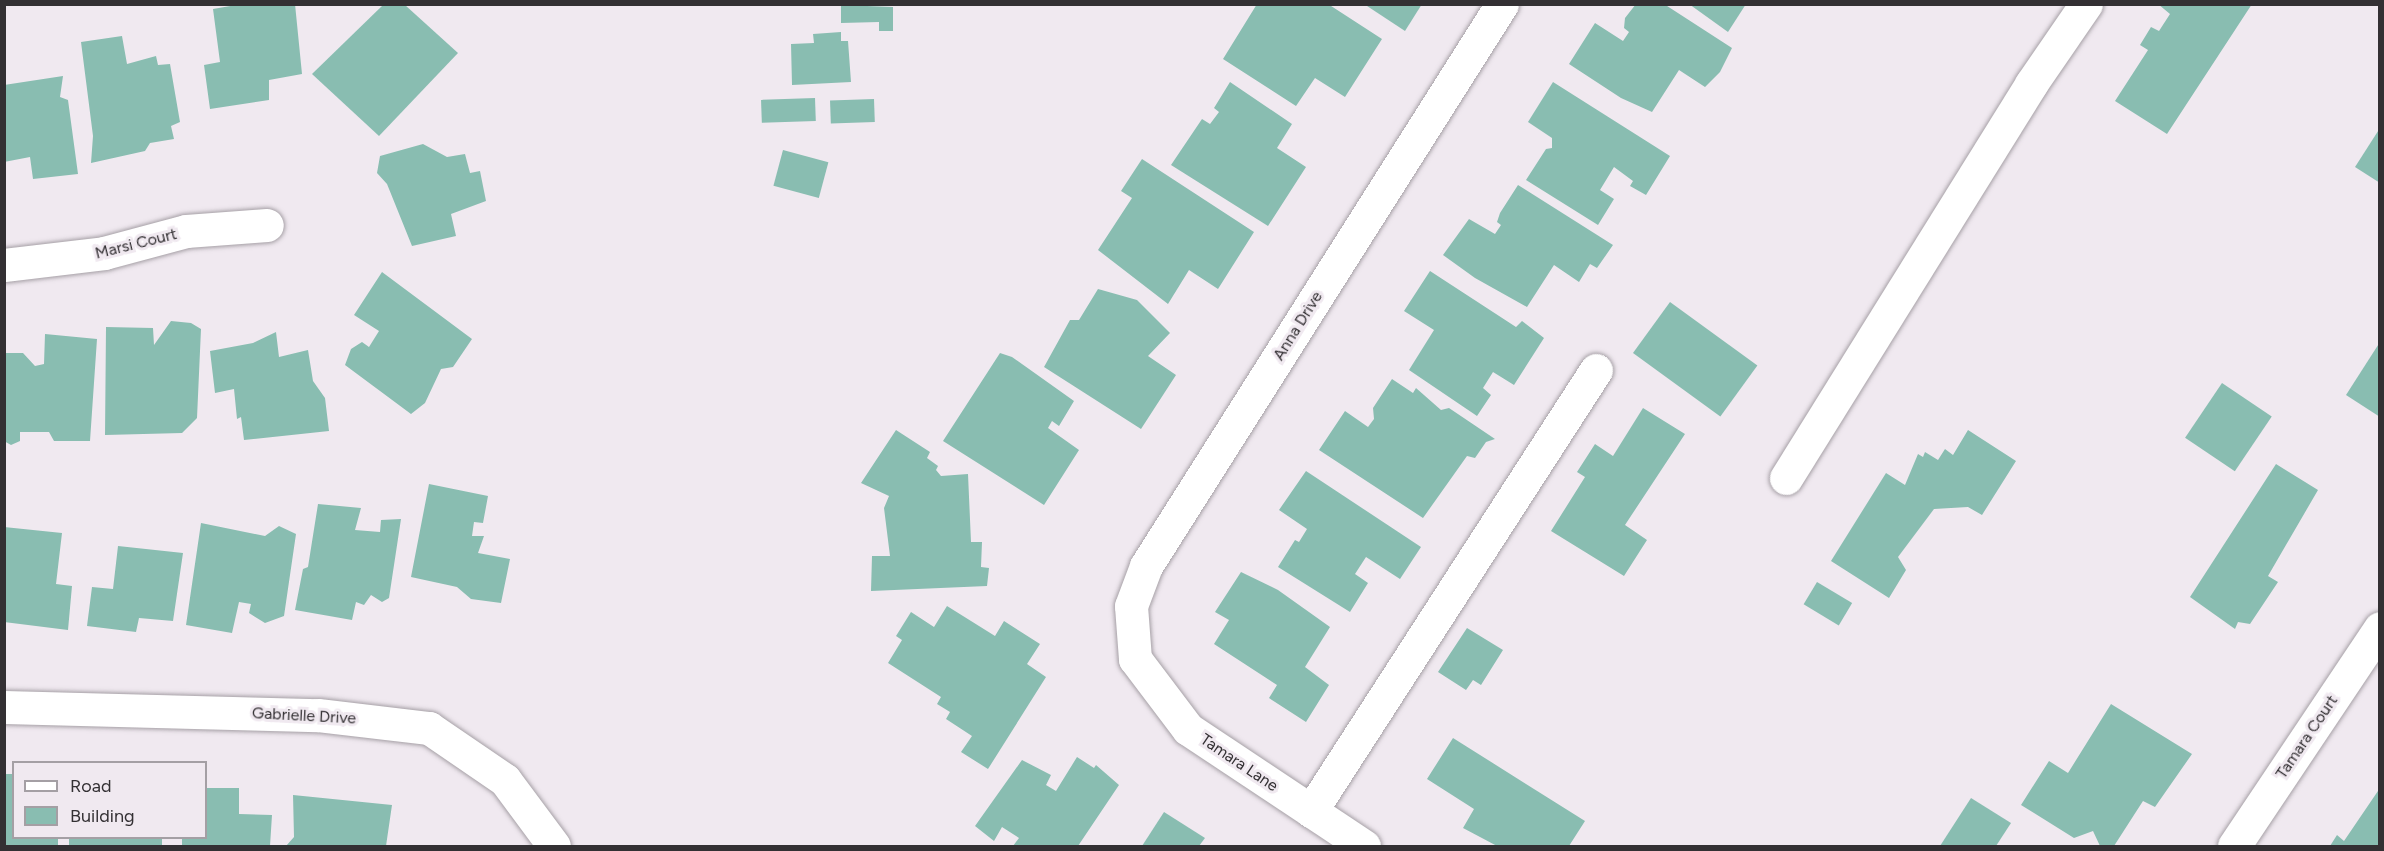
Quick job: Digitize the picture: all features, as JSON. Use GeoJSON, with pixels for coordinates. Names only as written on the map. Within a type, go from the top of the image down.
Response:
{"type":"FeatureCollection","features":[{"type":"Feature","properties":{"kind":"street","name":"Anna Drive"},"geometry":{"type":"LineString","coordinates":[[1135,659],[1131,606],[1146,566],[1502,4]]}},
{"type":"Feature","properties":{"kind":"street"},"geometry":{"type":"LineString","coordinates":[[1786,478],[2031,84],[2086,4]]}},
{"type":"Feature","properties":{"kind":"street","name":"Marsi Court"},"geometry":{"type":"LineString","coordinates":[[4,265],[104,253],[186,231],[267,225]]}},
{"type":"Feature","properties":{"kind":"street"},"geometry":{"type":"LineString","coordinates":[[1311,811],[1596,370]]}},
{"type":"Feature","properties":{"kind":"street","name":"Tamara Court"},"geometry":{"type":"LineString","coordinates":[[2234,846],[2379,628]]}},
{"type":"Feature","properties":{"kind":"street","name":"Tamara Lane"},"geometry":{"type":"LineString","coordinates":[[1135,659],[1188,729],[1364,846]]}},
{"type":"Feature","properties":{"kind":"street","name":"Gabrielle Drive"},"geometry":{"type":"LineString","coordinates":[[4,707],[318,715],[429,728],[505,780],[554,846]]}},
{"type":"Feature","properties":{"kind":"building"},"geometry":{"type":"Polygon","coordinates":[[[242,4],[295,4],[302,74],[269,80],[269,100],[210,109],[204,65],[220,62],[213,9],[242,4]]]}},
{"type":"Feature","properties":{"kind":"building"},"geometry":{"type":"Polygon","coordinates":[[[1257,4],[1328,4],[1382,39],[1345,97],[1315,78],[1296,106],[1223,59],[1257,4]]]}},
{"type":"Feature","properties":{"kind":"building"},"geometry":{"type":"Polygon","coordinates":[[[1364,4],[1422,4],[1405,31],[1364,4]]]}},
{"type":"Feature","properties":{"kind":"building"},"geometry":{"type":"Polygon","coordinates":[[[1636,4],[1664,4],[1732,48],[1720,72],[1705,87],[1679,70],[1652,112],[1621,98],[1569,64],[1595,23],[1623,41],[1629,32],[1624,28],[1625,18],[1636,4]]]}},
{"type":"Feature","properties":{"kind":"building"},"geometry":{"type":"Polygon","coordinates":[[[1689,4],[1746,4],[1728,32],[1689,4]]]}},
{"type":"Feature","properties":{"kind":"building"},"geometry":{"type":"Polygon","coordinates":[[[2158,4],[2252,4],[2167,134],[2115,101],[2148,50],[2140,45],[2151,27],[2159,31],[2170,14],[2158,4]]]}},
{"type":"Feature","properties":{"kind":"building"},"geometry":{"type":"Polygon","coordinates":[[[383,5],[405,5],[458,53],[379,136],[312,74],[383,5]]]}},
{"type":"Feature","properties":{"kind":"building"},"geometry":{"type":"Polygon","coordinates":[[[841,5],[893,7],[893,31],[879,31],[879,22],[841,23],[841,5]]]}},
{"type":"Feature","properties":{"kind":"building"},"geometry":{"type":"Polygon","coordinates":[[[841,32],[841,41],[848,41],[851,82],[792,85],[791,44],[814,43],[813,34],[841,32]]]}},
{"type":"Feature","properties":{"kind":"building"},"geometry":{"type":"Polygon","coordinates":[[[122,36],[127,64],[156,56],[158,65],[170,64],[180,122],[171,126],[174,139],[150,143],[145,151],[91,163],[93,136],[81,42],[122,36]]]}},
{"type":"Feature","properties":{"kind":"building"},"geometry":{"type":"Polygon","coordinates":[[[63,76],[60,97],[68,100],[78,174],[33,179],[30,157],[4,162],[4,85],[63,76]]]}},
{"type":"Feature","properties":{"kind":"building"},"geometry":{"type":"Polygon","coordinates":[[[1230,82],[1292,124],[1277,148],[1306,167],[1268,226],[1171,165],[1202,119],[1210,124],[1219,112],[1214,108],[1230,82]]]}},
{"type":"Feature","properties":{"kind":"building"},"geometry":{"type":"Polygon","coordinates":[[[1553,82],[1670,156],[1646,195],[1630,186],[1633,181],[1614,167],[1600,190],[1614,199],[1598,225],[1526,180],[1546,149],[1552,148],[1552,138],[1528,122],[1553,82]]]}},
{"type":"Feature","properties":{"kind":"building"},"geometry":{"type":"Polygon","coordinates":[[[815,98],[816,121],[762,123],[761,100],[815,98]]]}},
{"type":"Feature","properties":{"kind":"building"},"geometry":{"type":"Polygon","coordinates":[[[874,99],[875,122],[831,124],[830,101],[874,99]]]}},
{"type":"Feature","properties":{"kind":"building"},"geometry":{"type":"Polygon","coordinates":[[[2380,128],[2380,183],[2355,167],[2380,128]]]}},
{"type":"Feature","properties":{"kind":"building"},"geometry":{"type":"Polygon","coordinates":[[[423,144],[447,157],[465,154],[470,173],[480,171],[486,201],[451,214],[456,236],[412,246],[387,184],[377,173],[380,156],[423,144]]]}},
{"type":"Feature","properties":{"kind":"building"},"geometry":{"type":"Polygon","coordinates":[[[783,150],[828,162],[819,198],[773,186],[783,150]]]}},
{"type":"Feature","properties":{"kind":"building"},"geometry":{"type":"Polygon","coordinates":[[[1142,159],[1254,232],[1218,289],[1189,270],[1168,304],[1098,250],[1132,198],[1121,191],[1142,159]]]}},
{"type":"Feature","properties":{"kind":"building"},"geometry":{"type":"Polygon","coordinates":[[[1518,185],[1613,245],[1597,268],[1590,264],[1579,282],[1554,265],[1527,307],[1475,278],[1443,255],[1469,219],[1495,234],[1501,225],[1497,222],[1500,213],[1518,185]]]}},
{"type":"Feature","properties":{"kind":"building"},"geometry":{"type":"Polygon","coordinates":[[[1430,271],[1516,327],[1522,321],[1544,338],[1514,385],[1493,372],[1483,388],[1491,395],[1477,416],[1409,370],[1434,330],[1404,311],[1430,271]]]}},
{"type":"Feature","properties":{"kind":"building"},"geometry":{"type":"Polygon","coordinates":[[[382,272],[472,339],[453,367],[441,369],[425,403],[411,414],[345,365],[351,349],[362,342],[369,347],[379,331],[354,315],[382,272]]]}},
{"type":"Feature","properties":{"kind":"building"},"geometry":{"type":"Polygon","coordinates":[[[1098,289],[1137,300],[1170,333],[1148,356],[1176,375],[1141,429],[1044,367],[1070,320],[1079,320],[1098,289]]]}},
{"type":"Feature","properties":{"kind":"building"},"geometry":{"type":"Polygon","coordinates":[[[1670,302],[1757,365],[1720,416],[1633,353],[1670,302]]]}},
{"type":"Feature","properties":{"kind":"building"},"geometry":{"type":"Polygon","coordinates":[[[171,321],[191,323],[201,329],[197,418],[182,433],[105,435],[106,327],[153,328],[154,345],[171,321]]]}},
{"type":"Feature","properties":{"kind":"building"},"geometry":{"type":"Polygon","coordinates":[[[276,332],[279,357],[308,350],[313,381],[325,398],[329,431],[244,440],[241,417],[237,419],[234,389],[215,393],[210,351],[253,343],[276,332]]]}},
{"type":"Feature","properties":{"kind":"building"},"geometry":{"type":"Polygon","coordinates":[[[45,334],[97,339],[90,441],[54,441],[49,432],[20,432],[20,441],[11,445],[4,441],[4,353],[23,353],[35,366],[44,364],[45,334]]]}},
{"type":"Feature","properties":{"kind":"building"},"geometry":{"type":"Polygon","coordinates":[[[2380,342],[2380,417],[2346,395],[2380,342]]]}},
{"type":"Feature","properties":{"kind":"building"},"geometry":{"type":"Polygon","coordinates":[[[1000,353],[1012,357],[1074,401],[1059,426],[1052,421],[1048,428],[1079,450],[1044,505],[943,441],[1000,353]]]}},
{"type":"Feature","properties":{"kind":"building"},"geometry":{"type":"Polygon","coordinates":[[[1392,379],[1413,393],[1416,388],[1441,410],[1449,408],[1495,439],[1486,442],[1475,458],[1467,456],[1423,518],[1319,450],[1345,411],[1368,427],[1374,419],[1373,408],[1392,379]]]}},
{"type":"Feature","properties":{"kind":"building"},"geometry":{"type":"Polygon","coordinates":[[[2222,383],[2272,417],[2235,471],[2185,438],[2222,383]]]}},
{"type":"Feature","properties":{"kind":"building"},"geometry":{"type":"Polygon","coordinates":[[[1643,408],[1685,434],[1625,525],[1647,540],[1624,576],[1551,531],[1585,477],[1577,472],[1595,444],[1613,456],[1643,408]]]}},
{"type":"Feature","properties":{"kind":"building"},"geometry":{"type":"Polygon","coordinates":[[[896,430],[930,452],[927,458],[938,466],[936,470],[941,476],[968,474],[971,542],[982,542],[981,567],[989,568],[987,586],[871,591],[872,556],[890,556],[884,508],[889,496],[861,483],[896,430]]]}},
{"type":"Feature","properties":{"kind":"building"},"geometry":{"type":"Polygon","coordinates":[[[1968,430],[2016,461],[1982,515],[1968,507],[1934,509],[1898,557],[1906,570],[1889,598],[1831,561],[1886,473],[1905,485],[1918,454],[1923,457],[1925,452],[1938,460],[1945,449],[1953,455],[1968,430]]]}},
{"type":"Feature","properties":{"kind":"building"},"geometry":{"type":"Polygon","coordinates":[[[2276,464],[2318,490],[2268,576],[2278,582],[2250,624],[2238,622],[2235,629],[2190,597],[2276,464]]]}},
{"type":"Feature","properties":{"kind":"building"},"geometry":{"type":"Polygon","coordinates":[[[1306,471],[1421,547],[1400,579],[1366,557],[1355,574],[1368,583],[1350,612],[1278,567],[1295,540],[1299,542],[1307,529],[1279,510],[1306,471]]]}},
{"type":"Feature","properties":{"kind":"building"},"geometry":{"type":"Polygon","coordinates":[[[429,484],[488,496],[483,523],[474,522],[472,536],[484,536],[478,553],[510,559],[501,603],[471,599],[457,587],[411,577],[429,484]]]}},
{"type":"Feature","properties":{"kind":"building"},"geometry":{"type":"Polygon","coordinates":[[[318,504],[361,508],[355,530],[380,532],[381,520],[401,519],[389,598],[382,602],[371,595],[364,605],[356,602],[352,620],[295,610],[303,569],[308,567],[318,504]]]}},
{"type":"Feature","properties":{"kind":"building"},"geometry":{"type":"Polygon","coordinates":[[[201,523],[265,536],[279,526],[296,534],[284,616],[265,623],[249,613],[251,604],[239,602],[232,633],[186,625],[201,523]]]}},
{"type":"Feature","properties":{"kind":"building"},"geometry":{"type":"Polygon","coordinates":[[[4,527],[62,533],[56,584],[72,586],[68,630],[4,622],[4,527]]]}},
{"type":"Feature","properties":{"kind":"building"},"geometry":{"type":"Polygon","coordinates":[[[118,546],[183,553],[173,621],[139,618],[136,632],[87,626],[92,587],[113,589],[118,546]]]}},
{"type":"Feature","properties":{"kind":"building"},"geometry":{"type":"Polygon","coordinates":[[[1241,572],[1278,590],[1330,627],[1305,667],[1329,685],[1306,722],[1269,698],[1277,685],[1214,644],[1229,620],[1215,612],[1241,572]]]}},
{"type":"Feature","properties":{"kind":"building"},"geometry":{"type":"Polygon","coordinates":[[[1817,582],[1852,603],[1839,625],[1804,604],[1817,582]]]}},
{"type":"Feature","properties":{"kind":"building"},"geometry":{"type":"Polygon","coordinates":[[[947,606],[995,636],[1004,621],[1040,644],[1027,664],[1046,677],[988,769],[961,752],[972,736],[946,719],[950,712],[937,704],[941,697],[888,663],[902,640],[896,636],[911,612],[934,627],[947,606]]]}},
{"type":"Feature","properties":{"kind":"building"},"geometry":{"type":"Polygon","coordinates":[[[1467,628],[1503,650],[1481,685],[1473,680],[1466,690],[1438,672],[1467,628]]]}},
{"type":"Feature","properties":{"kind":"building"},"geometry":{"type":"Polygon","coordinates":[[[2111,704],[2192,754],[2155,807],[2143,801],[2114,846],[2100,846],[2093,831],[2074,838],[2021,805],[2049,761],[2068,773],[2111,704]]]}},
{"type":"Feature","properties":{"kind":"building"},"geometry":{"type":"Polygon","coordinates":[[[1453,738],[1585,821],[1569,846],[1497,846],[1463,828],[1474,809],[1427,779],[1453,738]]]}},
{"type":"Feature","properties":{"kind":"building"},"geometry":{"type":"Polygon","coordinates":[[[1077,757],[1094,768],[1096,765],[1119,785],[1078,846],[1013,846],[1019,838],[1002,827],[994,841],[975,826],[1022,760],[1051,775],[1046,785],[1056,791],[1077,757]]]}},
{"type":"Feature","properties":{"kind":"building"},"geometry":{"type":"Polygon","coordinates":[[[4,774],[12,774],[12,839],[58,839],[58,846],[4,846],[4,774]]]}},
{"type":"Feature","properties":{"kind":"building"},"geometry":{"type":"Polygon","coordinates":[[[207,788],[239,788],[239,814],[272,815],[270,846],[182,846],[182,839],[207,839],[207,788]]]}},
{"type":"Feature","properties":{"kind":"building"},"geometry":{"type":"Polygon","coordinates":[[[2380,788],[2380,846],[2330,846],[2337,835],[2344,841],[2380,788]]]}},
{"type":"Feature","properties":{"kind":"building"},"geometry":{"type":"Polygon","coordinates":[[[293,795],[392,805],[386,846],[286,846],[294,837],[293,795]]]}},
{"type":"Feature","properties":{"kind":"building"},"geometry":{"type":"Polygon","coordinates":[[[1971,798],[2011,823],[1996,846],[1940,846],[1971,798]]]}},
{"type":"Feature","properties":{"kind":"building"},"geometry":{"type":"Polygon","coordinates":[[[1164,812],[1205,838],[1199,846],[1142,846],[1164,812]]]}},
{"type":"Feature","properties":{"kind":"building"},"geometry":{"type":"Polygon","coordinates":[[[69,839],[162,839],[162,846],[69,846],[69,839]]]}}]}
